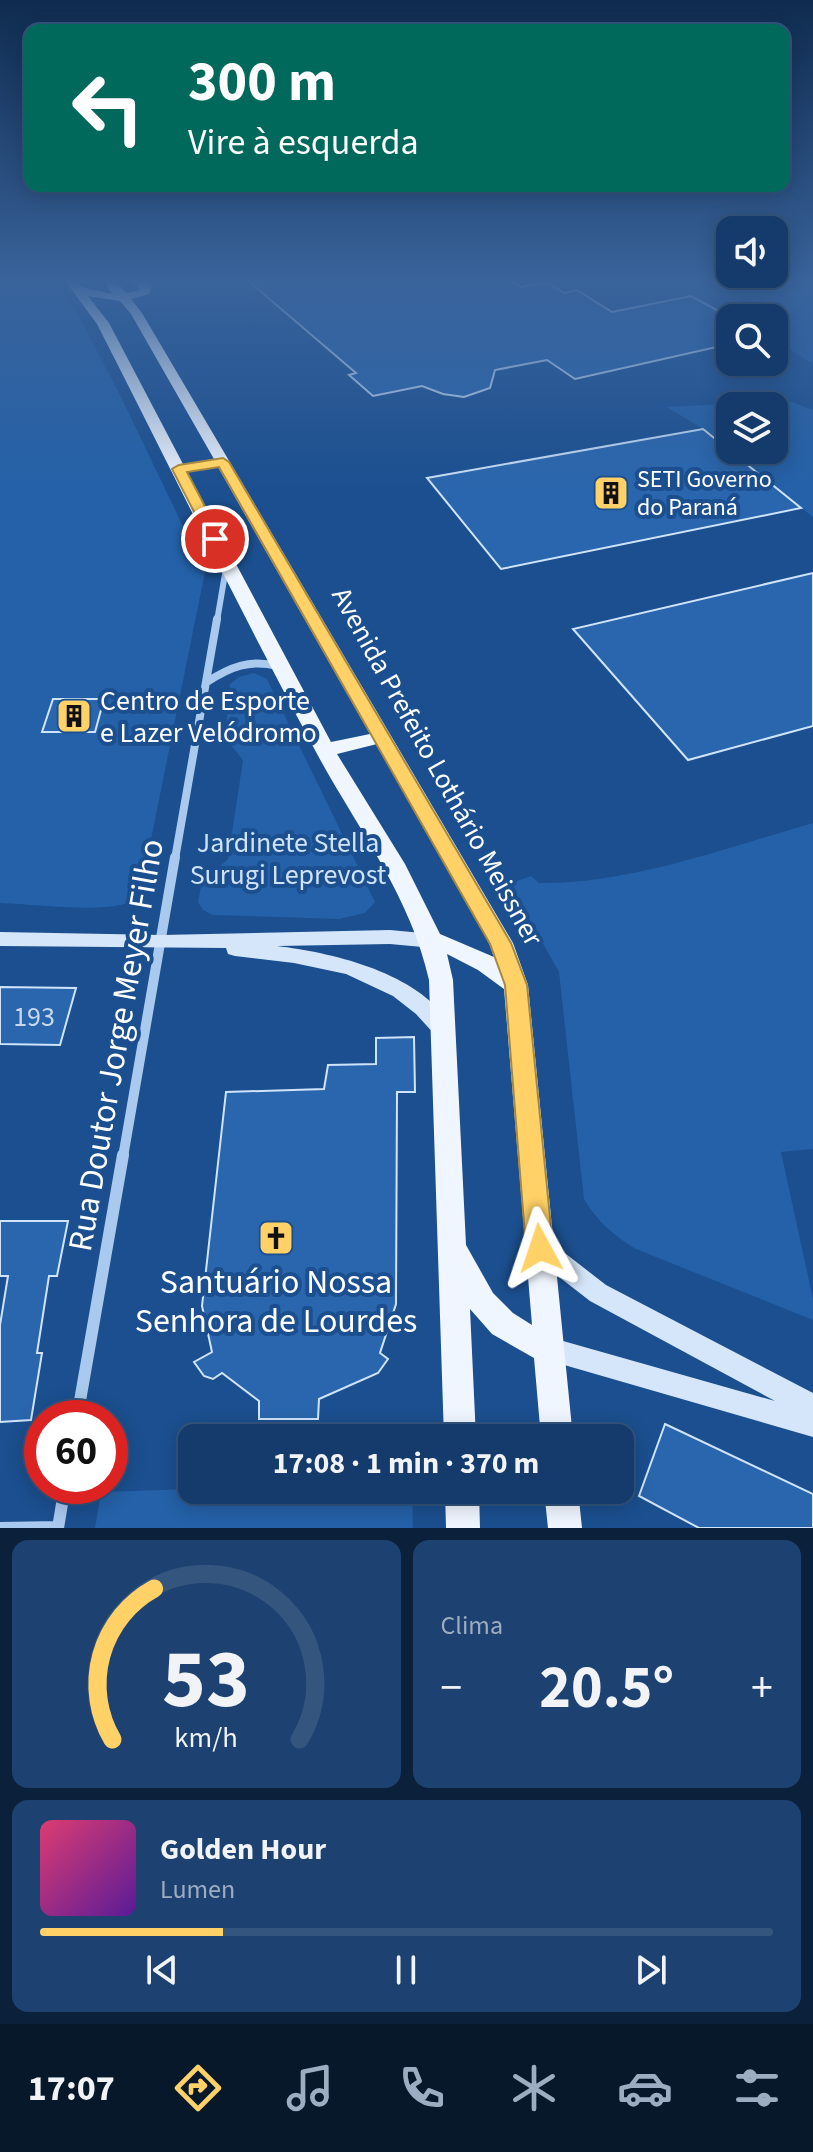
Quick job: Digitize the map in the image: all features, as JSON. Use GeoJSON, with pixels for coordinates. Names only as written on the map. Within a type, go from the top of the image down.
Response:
{"type":"FeatureCollection","features":[{"type":"Feature","properties":{"kind":"main road"},"geometry":{"type":"LineString","coordinates":[[117,349],[325,750],[433,941],[441,980],[444,1031],[459,1424]]}},
{"type":"Feature","properties":{"kind":"main road","name":"Avenida Prefeito Lothário Meissner"},"geometry":{"type":"LineString","coordinates":[[155,349],[488,920],[516,985],[556,1424]]}},
{"type":"Feature","properties":{"kind":"main road"},"geometry":{"type":"LineString","coordinates":[[179,469],[223,462]]}},
{"type":"Feature","properties":{"kind":"main road"},"geometry":{"type":"LineString","coordinates":[[325,750],[382,737]]}},
{"type":"Feature","properties":{"kind":"main road"},"geometry":{"type":"LineString","coordinates":[[0,939],[162,942],[390,937],[460,947],[486,961],[516,985]]}},
{"type":"Feature","properties":{"kind":"main road"},"geometry":{"type":"LineString","coordinates":[[162,942],[305,956],[358,970],[404,991],[427,1010],[444,1031]]}},
{"type":"Feature","properties":{"kind":"main road"},"geometry":{"type":"LineString","coordinates":[[452,1240],[471,1287],[488,1312],[513,1334],[549,1349],[813,1424]]}},
{"type":"Feature","properties":{"kind":"main road"},"geometry":{"type":"LineString","coordinates":[[540,1248],[598,1293],[813,1407]]}},
{"type":"Feature","properties":{"kind":"main road"},"geometry":{"type":"LineString","coordinates":[[462,1504],[463,1528]]}},
{"type":"Feature","properties":{"kind":"main road"},"geometry":{"type":"LineString","coordinates":[[562,1504],[565,1528]]}},
{"type":"Feature","properties":{"kind":"street","name":"Rua Doutor Jorge Meyer Filho"},"geometry":{"type":"LineString","coordinates":[[80,1400],[227,562]]}},
{"type":"Feature","properties":{"kind":"street"},"geometry":{"type":"LineString","coordinates":[[207,682],[242,663],[261,661],[284,671]]}},
{"type":"Feature","properties":{"kind":"street"},"geometry":{"type":"LineString","coordinates":[[0,1528],[58,1528],[62,1504]]}},
{"type":"Feature","properties":{"kind":"green space"},"geometry":{"type":"Polygon","coordinates":[[[0,349],[96,349],[205,572],[139,893],[133,900],[115,906],[84,908],[0,903],[0,349]]]}},
{"type":"Feature","properties":{"kind":"green space"},"geometry":{"type":"Polygon","coordinates":[[[789,349],[813,349],[813,364],[789,349]]]}},
{"type":"Feature","properties":{"kind":"green space"},"geometry":{"type":"Polygon","coordinates":[[[788,401],[813,410],[813,517],[747,464],[788,464],[788,401]]]}},
{"type":"Feature","properties":{"kind":"green space"},"geometry":{"type":"Polygon","coordinates":[[[716,405],[716,439],[667,407],[716,405]]]}},
{"type":"Feature","properties":{"kind":"green space","name":"Jardinete Stella Surugi Leprevost"},"geometry":{"type":"Polygon","coordinates":[[[254,673],[267,679],[375,902],[365,913],[339,919],[213,915],[203,910],[198,902],[202,882],[228,859],[243,760],[225,738],[230,684],[239,677],[254,673]]]}},
{"type":"Feature","properties":{"kind":"green space"},"geometry":{"type":"Polygon","coordinates":[[[813,823],[813,1149],[781,1152],[813,1299],[813,1320],[636,1249],[620,1239],[589,1207],[584,1199],[559,972],[509,884],[531,876],[539,883],[574,882],[643,871],[813,823]]]}},
{"type":"Feature","properties":{"kind":"green space"},"geometry":{"type":"Polygon","coordinates":[[[178,1489],[178,1504],[412,1504],[413,1528],[95,1528],[99,1504],[128,1504],[128,1491],[178,1489]]]}},
{"type":"Feature","properties":{"kind":"building"},"geometry":{"type":"Polygon","coordinates":[[[328,349],[706,349],[575,379],[547,360],[495,370],[490,388],[464,397],[443,394],[422,386],[373,396],[349,375],[356,373],[328,349]]]}},
{"type":"Feature","properties":{"kind":"building","name":"SETI Governo do Paraná"},"geometry":{"type":"Polygon","coordinates":[[[703,429],[716,439],[716,464],[746,464],[801,508],[501,569],[427,478],[703,429]]]}},
{"type":"Feature","properties":{"kind":"building","name":"SETI Governo do Paraná"},"geometry":{"type":"Polygon","coordinates":[[[813,573],[813,726],[688,760],[573,629],[813,573]]]}},
{"type":"Feature","properties":{"kind":"building","name":"Centro de Esporte e Lazer Velódromo"},"geometry":{"type":"Polygon","coordinates":[[[53,699],[104,699],[95,732],[42,732],[53,699]]]}},
{"type":"Feature","properties":{"kind":"building"},"geometry":{"type":"Polygon","coordinates":[[[0,987],[76,988],[60,1045],[0,1044],[0,987]]]}},
{"type":"Feature","properties":{"kind":"building","name":"Santuário Nossa Senhora de Lourdes"},"geometry":{"type":"Polygon","coordinates":[[[414,1037],[415,1092],[397,1092],[396,1304],[380,1353],[388,1359],[378,1373],[319,1399],[318,1419],[259,1419],[259,1401],[222,1373],[213,1379],[204,1376],[194,1362],[212,1352],[202,1306],[226,1092],[324,1089],[328,1065],[376,1064],[376,1038],[414,1037]]]}},
{"type":"Feature","properties":{"kind":"building"},"geometry":{"type":"Polygon","coordinates":[[[0,1221],[68,1221],[57,1276],[49,1276],[37,1353],[42,1353],[34,1400],[24,1400],[24,1420],[0,1422],[0,1325],[8,1276],[0,1276],[0,1221]]]}},
{"type":"Feature","properties":{"kind":"building"},"geometry":{"type":"Polygon","coordinates":[[[665,1424],[813,1494],[813,1528],[699,1528],[639,1496],[665,1424]]]}},
{"type":"Feature","properties":{"kind":"place","name":"SETI Governo do Paraná"},"geometry":{"type":"Point","coordinates":[611,493]}},
{"type":"Feature","properties":{"kind":"place","name":"Centro de Esporte e Lazer Velódromo"},"geometry":{"type":"Point","coordinates":[74,716]}},
{"type":"Feature","properties":{"kind":"place","name":"Santuário Nossa Senhora de Lourdes"},"geometry":{"type":"Point","coordinates":[276,1238]}},
{"type":"Feature","properties":{"kind":"route"},"geometry":{"type":"LineString","coordinates":[[215,539],[179,469],[223,462],[501,943],[516,985],[540,1248]]}}]}
